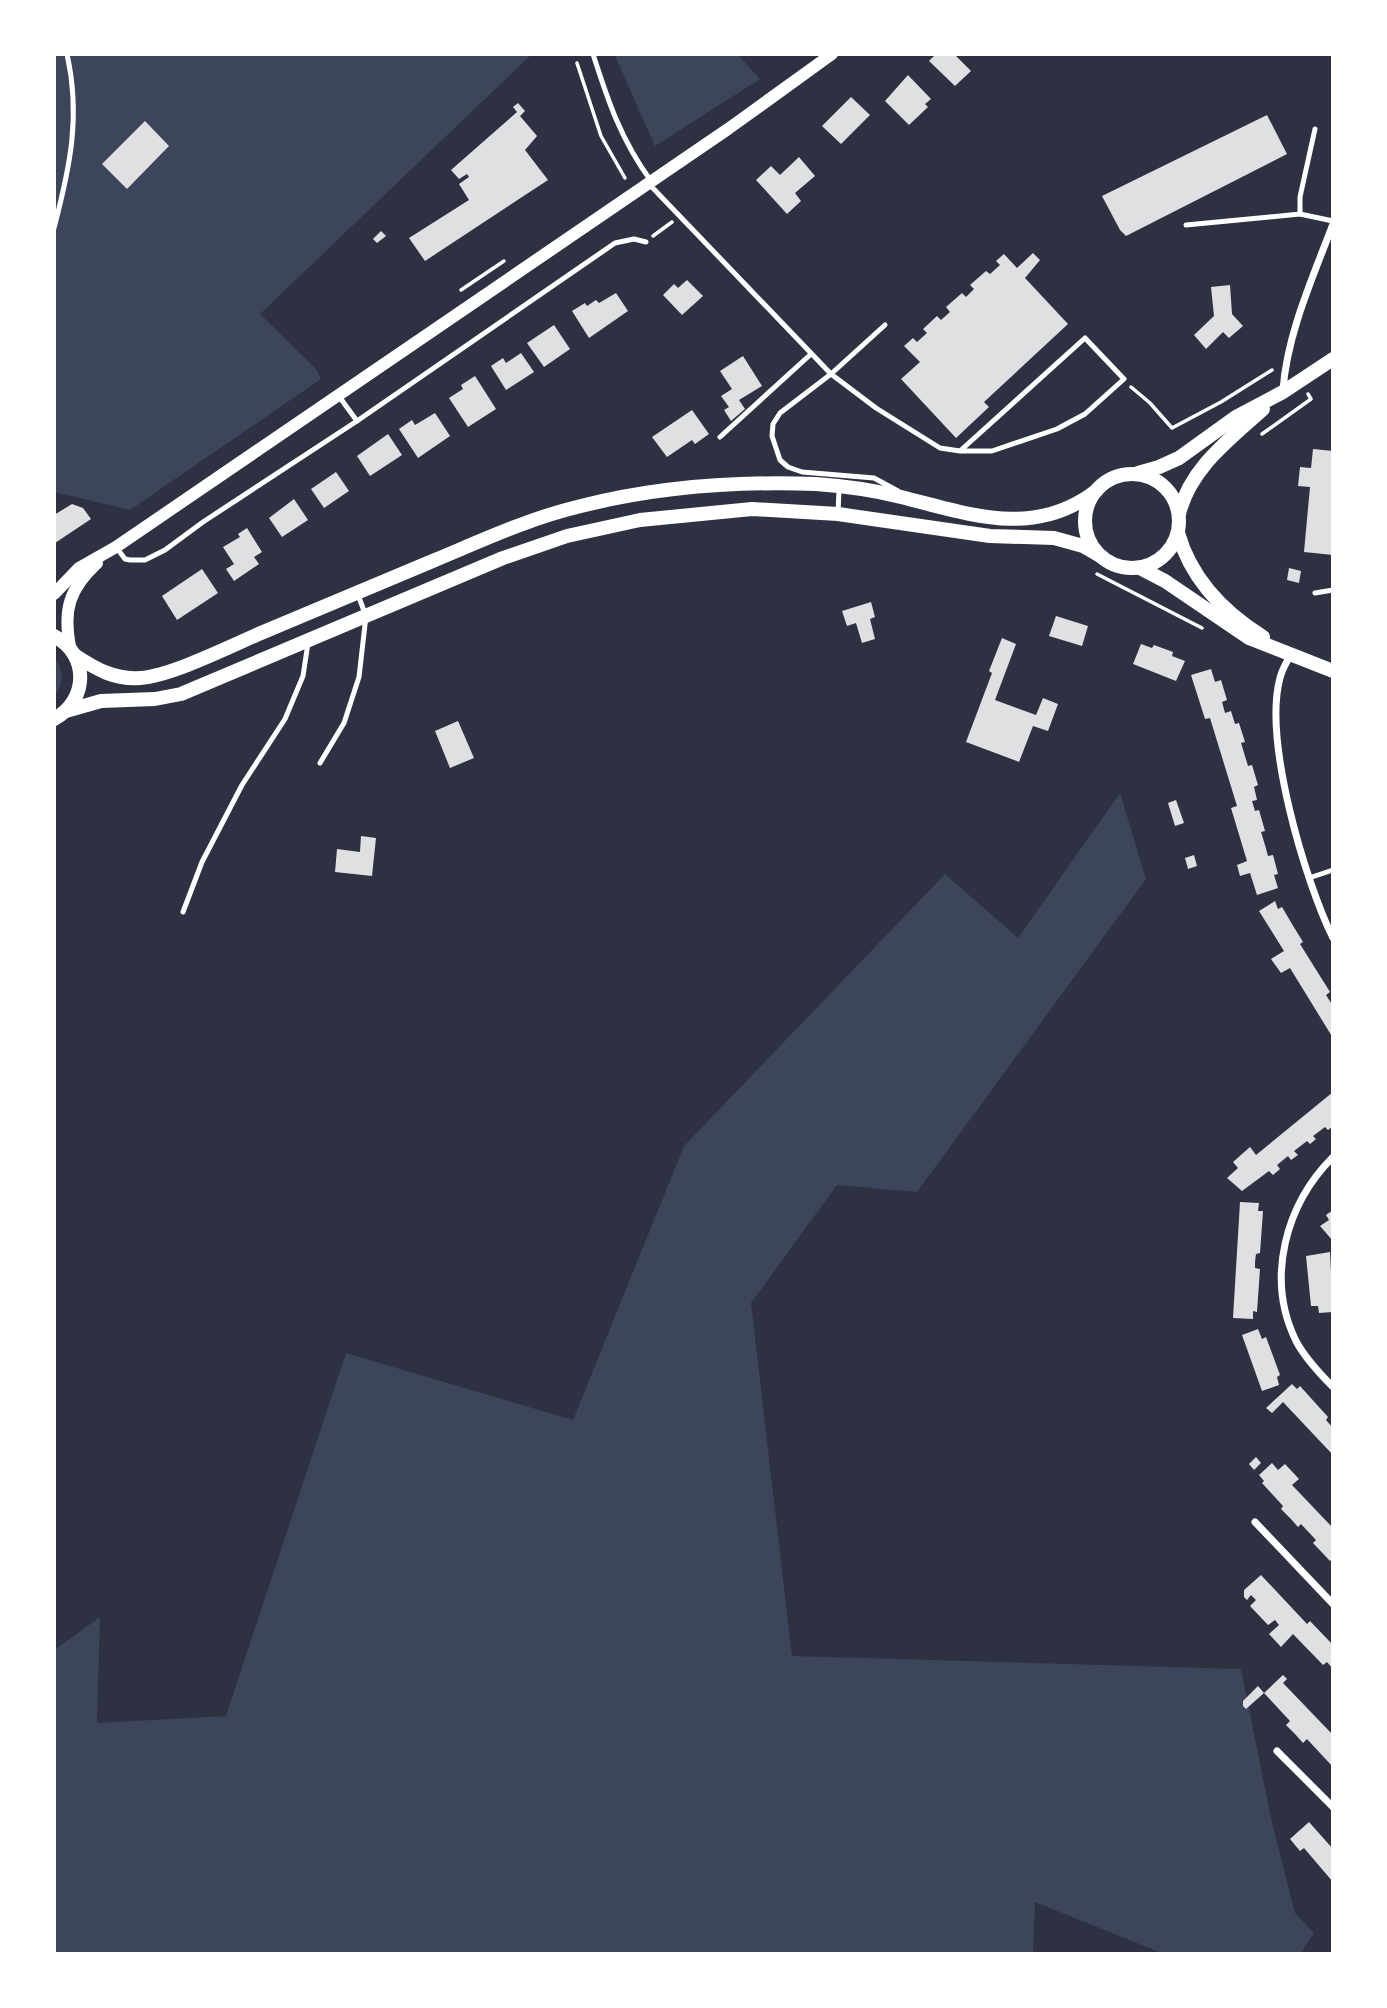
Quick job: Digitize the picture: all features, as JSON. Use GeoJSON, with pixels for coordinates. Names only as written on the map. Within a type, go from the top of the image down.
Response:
{"type":"FeatureCollection","features":[{"type":"Feature","properties":{"kind":"main road"},"geometry":{"type":"LineString","coordinates":[[54,636],[97,669],[119,677],[149,677],[223,650],[519,525],[601,501],[654,492],[710,486],[840,481],[976,517],[1017,519],[1066,510],[1115,477],[1159,467],[1179,458],[1236,417],[1283,392],[1333,359]]}},
{"type":"Feature","properties":{"kind":"main road"},"geometry":{"type":"LineString","coordinates":[[1283,392],[1226,443],[1192,479],[1183,498],[1178,533],[1187,561],[1218,601],[1244,624],[1292,654]]}},
{"type":"Feature","properties":{"kind":"main road"},"geometry":{"type":"LineString","coordinates":[[1133,474],[1148,477],[1165,488],[1174,500],[1179,514]]}},
{"type":"Feature","properties":{"kind":"main road"},"geometry":{"type":"LineString","coordinates":[[1096,491],[1088,505],[1085,525],[1089,541],[1102,557]]}},
{"type":"Feature","properties":{"kind":"main road"},"geometry":{"type":"LineString","coordinates":[[60,715],[101,701],[148,700],[175,696],[503,558],[600,527],[727,510],[838,514],[990,536],[1054,538],[1083,546],[1118,566],[1140,568],[1165,581],[1240,634],[1333,671]]}},
{"type":"Feature","properties":{"kind":"main road"},"geometry":{"type":"LineString","coordinates":[[1140,568],[1154,563],[1166,554],[1178,533]]}},
{"type":"Feature","properties":{"kind":"main road"},"geometry":{"type":"LineString","coordinates":[[60,715],[75,700],[81,683],[80,669],[73,652]]}},
{"type":"Feature","properties":{"kind":"street"},"geometry":{"type":"LineString","coordinates":[[54,594],[79,568],[116,547],[782,92],[832,54]]}},
{"type":"Feature","properties":{"kind":"street"},"geometry":{"type":"LineString","coordinates":[[1283,392],[1286,362],[1314,272],[1333,223]]}},
{"type":"Feature","properties":{"kind":"street"},"geometry":{"type":"LineString","coordinates":[[73,652],[67,620],[71,596],[87,573],[116,547]]}},
{"type":"Feature","properties":{"kind":"street"},"geometry":{"type":"LineString","coordinates":[[1292,654],[1278,685],[1278,726],[1284,781],[1309,878],[1333,938]]}},
{"type":"Feature","properties":{"kind":"street"},"geometry":{"type":"LineString","coordinates":[[1333,1157],[1313,1179],[1295,1211],[1286,1234],[1282,1268],[1285,1306],[1292,1331],[1314,1367],[1333,1387]]}},
{"type":"Feature","properties":{"kind":"street"},"geometry":{"type":"LineString","coordinates":[[1255,1522],[1333,1604]]}},
{"type":"Feature","properties":{"kind":"street"},"geometry":{"type":"LineString","coordinates":[[1277,1751],[1333,1807]]}},
{"type":"Feature","properties":{"kind":"lane"},"geometry":{"type":"LineString","coordinates":[[54,228],[70,162],[75,117],[75,95],[67,54]]}},
{"type":"Feature","properties":{"kind":"lane"},"geometry":{"type":"LineString","coordinates":[[593,54],[615,121],[650,182],[831,374],[930,444],[960,452],[1004,448],[1057,429],[1085,414],[1124,379],[1085,338],[960,452]]}},
{"type":"Feature","properties":{"kind":"lane"},"geometry":{"type":"LineString","coordinates":[[1300,214],[1300,197],[1315,129]]}},
{"type":"Feature","properties":{"kind":"lane"},"geometry":{"type":"LineString","coordinates":[[1186,225],[1300,214],[1333,223]]}},
{"type":"Feature","properties":{"kind":"lane"},"geometry":{"type":"LineString","coordinates":[[116,547],[125,559],[130,561],[145,560],[159,554],[615,243],[623,240],[646,242]]}},
{"type":"Feature","properties":{"kind":"lane"},"geometry":{"type":"LineString","coordinates":[[838,514],[840,481],[788,467],[780,460],[772,436],[774,424],[780,413],[831,374],[885,325]]}},
{"type":"Feature","properties":{"kind":"lane"},"geometry":{"type":"LineString","coordinates":[[720,438],[811,354]]}},
{"type":"Feature","properties":{"kind":"lane"},"geometry":{"type":"LineString","coordinates":[[338,395],[357,421]]}},
{"type":"Feature","properties":{"kind":"lane"},"geometry":{"type":"LineString","coordinates":[[1315,593],[1333,590]]}},
{"type":"Feature","properties":{"kind":"lane"},"geometry":{"type":"LineString","coordinates":[[320,763],[344,723],[359,677],[366,616],[357,592]]}},
{"type":"Feature","properties":{"kind":"lane"},"geometry":{"type":"LineString","coordinates":[[183,912],[202,862],[242,785],[285,719],[303,676],[308,640]]}},
{"type":"Feature","properties":{"kind":"lane"},"geometry":{"type":"LineString","coordinates":[[1309,878],[1333,870]]}},
{"type":"Feature","properties":{"kind":"path"},"geometry":{"type":"LineString","coordinates":[[576,63],[601,136],[625,178]]}},
{"type":"Feature","properties":{"kind":"path"},"geometry":{"type":"LineString","coordinates":[[646,242],[680,216]]}},
{"type":"Feature","properties":{"kind":"path"},"geometry":{"type":"LineString","coordinates":[[1124,379],[1172,428],[1221,402],[1277,367]]}},
{"type":"Feature","properties":{"kind":"path"},"geometry":{"type":"LineString","coordinates":[[1261,435],[1311,399]]}},
{"type":"Feature","properties":{"kind":"path"},"geometry":{"type":"LineString","coordinates":[[1088,569],[1207,630]]}},
{"type":"Feature","properties":{"kind":"shaded area"},"geometry":{"type":"Polygon","coordinates":[[[54,54],[532,54],[260,314],[316,369],[321,379],[130,510],[54,492],[54,54]]]}},
{"type":"Feature","properties":{"kind":"shaded area"},"geometry":{"type":"Polygon","coordinates":[[[614,54],[737,54],[760,79],[655,146],[614,54]]]}},
{"type":"Feature","properties":{"kind":"shaded area"},"geometry":{"type":"Polygon","coordinates":[[[54,658],[62,677],[54,696],[54,658]]]}},
{"type":"Feature","properties":{"kind":"shaded area"},"geometry":{"type":"Polygon","coordinates":[[[1120,793],[1146,879],[917,1192],[837,1185],[751,1303],[792,1656],[1241,1669],[1272,1823],[1295,1913],[1314,1933],[1300,1954],[1164,1954],[1035,1902],[1033,1954],[54,1954],[54,1650],[100,1617],[97,1723],[226,1716],[346,1353],[573,1420],[684,1146],[945,874],[1018,938],[1120,793]]]}},
{"type":"Feature","properties":{"kind":"building"},"geometry":{"type":"Polygon","coordinates":[[[936,54],[954,54],[971,71],[955,86],[929,61],[936,54]]]}},
{"type":"Feature","properties":{"kind":"building"},"geometry":{"type":"Polygon","coordinates":[[[908,75],[931,99],[925,104],[928,107],[909,125],[885,101],[908,75]]]}},
{"type":"Feature","properties":{"kind":"building"},"geometry":{"type":"Polygon","coordinates":[[[851,97],[870,115],[841,144],[822,126],[851,97]]]}},
{"type":"Feature","properties":{"kind":"building"},"geometry":{"type":"Polygon","coordinates":[[[518,103],[525,111],[520,116],[537,136],[525,150],[548,180],[425,261],[409,238],[469,200],[459,184],[469,177],[467,174],[459,179],[451,170],[517,112],[513,107],[518,103]]]}},
{"type":"Feature","properties":{"kind":"building"},"geometry":{"type":"Polygon","coordinates":[[[1267,115],[1287,154],[1126,236],[1120,230],[1102,196],[1267,115]]]}},
{"type":"Feature","properties":{"kind":"building"},"geometry":{"type":"Polygon","coordinates":[[[145,121],[169,146],[127,189],[102,164],[145,121]]]}},
{"type":"Feature","properties":{"kind":"building"},"geometry":{"type":"Polygon","coordinates":[[[799,157],[815,176],[795,193],[801,201],[787,214],[756,180],[771,166],[780,175],[799,157]]]}},
{"type":"Feature","properties":{"kind":"building"},"geometry":{"type":"Polygon","coordinates":[[[381,231],[386,236],[377,243],[373,239],[381,231]]]}},
{"type":"Feature","properties":{"kind":"building"},"geometry":{"type":"Polygon","coordinates":[[[1033,253],[1040,260],[1025,278],[1068,324],[984,402],[989,407],[956,438],[901,379],[920,362],[904,346],[913,338],[917,342],[927,333],[923,329],[937,316],[941,320],[950,312],[946,307],[962,293],[966,297],[974,289],[970,285],[986,271],[990,274],[1000,265],[996,261],[1004,254],[1017,268],[1033,253]]]}},
{"type":"Feature","properties":{"kind":"building"},"geometry":{"type":"Polygon","coordinates":[[[687,280],[703,296],[682,315],[663,295],[674,284],[678,288],[687,280]]]}},
{"type":"Feature","properties":{"kind":"building"},"geometry":{"type":"Polygon","coordinates":[[[1230,285],[1232,314],[1243,326],[1229,338],[1223,332],[1206,349],[1194,335],[1214,316],[1211,287],[1230,285]]]}},
{"type":"Feature","properties":{"kind":"building"},"geometry":{"type":"Polygon","coordinates":[[[616,293],[628,311],[589,338],[572,311],[585,303],[587,306],[596,300],[599,303],[616,293]]]}},
{"type":"Feature","properties":{"kind":"building"},"geometry":{"type":"Polygon","coordinates":[[[554,325],[570,349],[544,367],[527,343],[554,325]]]}},
{"type":"Feature","properties":{"kind":"building"},"geometry":{"type":"Polygon","coordinates":[[[521,353],[534,372],[506,390],[491,366],[503,358],[506,363],[521,353]]]}},
{"type":"Feature","properties":{"kind":"building"},"geometry":{"type":"Polygon","coordinates":[[[743,356],[762,386],[739,400],[745,409],[731,421],[724,410],[729,407],[721,396],[732,389],[720,371],[743,356]]]}},
{"type":"Feature","properties":{"kind":"building"},"geometry":{"type":"Polygon","coordinates":[[[475,376],[496,409],[468,427],[449,398],[463,389],[461,385],[475,376]]]}},
{"type":"Feature","properties":{"kind":"building"},"geometry":{"type":"Polygon","coordinates":[[[692,410],[709,434],[695,444],[692,440],[667,457],[652,437],[692,410]]]}},
{"type":"Feature","properties":{"kind":"building"},"geometry":{"type":"Polygon","coordinates":[[[435,413],[450,436],[418,458],[399,429],[412,420],[415,425],[435,413]]]}},
{"type":"Feature","properties":{"kind":"building"},"geometry":{"type":"Polygon","coordinates":[[[388,434],[402,455],[370,476],[357,456],[388,434]]]}},
{"type":"Feature","properties":{"kind":"building"},"geometry":{"type":"Polygon","coordinates":[[[1313,449],[1333,451],[1333,555],[1304,552],[1310,487],[1298,486],[1300,467],[1311,468],[1313,449]]]}},
{"type":"Feature","properties":{"kind":"building"},"geometry":{"type":"Polygon","coordinates":[[[336,472],[349,491],[324,508],[311,489],[336,472]]]}},
{"type":"Feature","properties":{"kind":"building"},"geometry":{"type":"Polygon","coordinates":[[[294,499],[308,520],[282,537],[269,518],[294,499]]]}},
{"type":"Feature","properties":{"kind":"building"},"geometry":{"type":"Polygon","coordinates":[[[72,504],[83,508],[91,519],[55,543],[54,515],[72,504]]]}},
{"type":"Feature","properties":{"kind":"building"},"geometry":{"type":"Polygon","coordinates":[[[247,528],[262,552],[254,557],[259,564],[234,581],[226,569],[234,564],[223,547],[240,537],[238,534],[247,528]]]}},
{"type":"Feature","properties":{"kind":"building"},"geometry":{"type":"Polygon","coordinates":[[[1289,568],[1301,571],[1299,583],[1287,580],[1289,568]]]}},
{"type":"Feature","properties":{"kind":"building"},"geometry":{"type":"Polygon","coordinates":[[[202,569],[218,593],[177,620],[162,596],[202,569]]]}},
{"type":"Feature","properties":{"kind":"building"},"geometry":{"type":"Polygon","coordinates":[[[871,602],[875,617],[870,619],[875,639],[862,643],[856,623],[847,626],[842,611],[871,602]]]}},
{"type":"Feature","properties":{"kind":"building"},"geometry":{"type":"Polygon","coordinates":[[[1056,616],[1088,626],[1082,646],[1049,636],[1056,616]]]}},
{"type":"Feature","properties":{"kind":"building"},"geometry":{"type":"Polygon","coordinates":[[[1002,638],[1016,644],[995,700],[1036,715],[1043,698],[1058,704],[1048,731],[1033,726],[1019,762],[966,742],[1002,638]]]}},
{"type":"Feature","properties":{"kind":"building"},"geometry":{"type":"Polygon","coordinates":[[[1141,644],[1152,648],[1154,645],[1173,652],[1172,656],[1185,661],[1176,681],[1133,664],[1141,644]]]}},
{"type":"Feature","properties":{"kind":"building"},"geometry":{"type":"Polygon","coordinates":[[[1211,669],[1215,682],[1221,680],[1227,700],[1222,702],[1225,713],[1231,711],[1235,724],[1239,723],[1245,742],[1241,743],[1248,766],[1252,765],[1258,785],[1254,787],[1257,800],[1252,801],[1255,811],[1259,810],[1265,831],[1261,832],[1268,856],[1273,855],[1278,874],[1274,875],[1278,888],[1257,895],[1250,873],[1240,876],[1237,865],[1247,861],[1231,808],[1237,806],[1210,718],[1205,719],[1191,675],[1211,669]]]}},
{"type":"Feature","properties":{"kind":"building"},"geometry":{"type":"Polygon","coordinates":[[[458,721],[474,758],[450,768],[435,731],[458,721]]]}},
{"type":"Feature","properties":{"kind":"building"},"geometry":{"type":"Polygon","coordinates":[[[1176,800],[1184,823],[1175,826],[1168,803],[1176,800]]]}},
{"type":"Feature","properties":{"kind":"building"},"geometry":{"type":"Polygon","coordinates":[[[361,836],[376,838],[372,876],[335,872],[337,849],[360,852],[361,836]]]}},
{"type":"Feature","properties":{"kind":"building"},"geometry":{"type":"Polygon","coordinates":[[[1194,855],[1197,866],[1188,869],[1185,858],[1194,855]]]}},
{"type":"Feature","properties":{"kind":"building"},"geometry":{"type":"Polygon","coordinates":[[[1275,901],[1278,909],[1282,907],[1303,942],[1300,944],[1330,992],[1326,995],[1333,1006],[1333,1038],[1290,968],[1281,973],[1271,959],[1284,951],[1259,911],[1275,901]]]}},
{"type":"Feature","properties":{"kind":"building"},"geometry":{"type":"Polygon","coordinates":[[[1333,1092],[1333,1126],[1328,1130],[1325,1127],[1313,1136],[1316,1139],[1310,1144],[1307,1141],[1294,1151],[1298,1155],[1291,1160],[1288,1156],[1277,1165],[1280,1169],[1273,1175],[1269,1171],[1242,1191],[1227,1178],[1238,1168],[1233,1162],[1250,1147],[1256,1155],[1333,1092]]]}},
{"type":"Feature","properties":{"kind":"building"},"geometry":{"type":"Polygon","coordinates":[[[1240,1202],[1259,1203],[1258,1211],[1263,1211],[1260,1253],[1256,1254],[1255,1262],[1255,1268],[1260,1269],[1257,1312],[1253,1311],[1253,1319],[1233,1318],[1240,1202]]]}},
{"type":"Feature","properties":{"kind":"building"},"geometry":{"type":"Polygon","coordinates":[[[1333,1210],[1333,1241],[1320,1226],[1329,1220],[1326,1215],[1333,1210]]]}},
{"type":"Feature","properties":{"kind":"building"},"geometry":{"type":"Polygon","coordinates":[[[1330,1252],[1333,1312],[1319,1313],[1318,1306],[1311,1306],[1306,1256],[1330,1252]]]}},
{"type":"Feature","properties":{"kind":"building"},"geometry":{"type":"Polygon","coordinates":[[[1258,1329],[1262,1339],[1266,1337],[1280,1375],[1277,1377],[1279,1385],[1262,1391],[1242,1335],[1258,1329]]]}},
{"type":"Feature","properties":{"kind":"building"},"geometry":{"type":"Polygon","coordinates":[[[1292,1384],[1297,1389],[1300,1386],[1328,1417],[1326,1420],[1333,1428],[1333,1455],[1283,1402],[1272,1413],[1266,1408],[1292,1384]]]}},
{"type":"Feature","properties":{"kind":"building"},"geometry":{"type":"Polygon","coordinates":[[[1256,1457],[1261,1463],[1254,1470],[1249,1464],[1256,1457]]]}},
{"type":"Feature","properties":{"kind":"building"},"geometry":{"type":"Polygon","coordinates":[[[1272,1463],[1278,1470],[1285,1464],[1299,1479],[1292,1485],[1333,1528],[1333,1558],[1330,1561],[1313,1543],[1316,1540],[1301,1524],[1298,1527],[1262,1483],[1264,1481],[1259,1475],[1272,1463]]]}},
{"type":"Feature","properties":{"kind":"building"},"geometry":{"type":"Polygon","coordinates":[[[1261,1575],[1307,1624],[1310,1621],[1333,1645],[1333,1669],[1327,1662],[1323,1665],[1293,1634],[1281,1647],[1269,1634],[1279,1625],[1275,1620],[1268,1625],[1250,1606],[1256,1600],[1251,1595],[1247,1600],[1244,1597],[1244,1590],[1261,1575]]]}},
{"type":"Feature","properties":{"kind":"building"},"geometry":{"type":"Polygon","coordinates":[[[1283,1675],[1287,1679],[1283,1683],[1333,1735],[1333,1767],[1307,1739],[1303,1743],[1286,1725],[1290,1721],[1264,1693],[1283,1675]]]}},
{"type":"Feature","properties":{"kind":"building"},"geometry":{"type":"Polygon","coordinates":[[[1258,1686],[1264,1693],[1246,1709],[1243,1701],[1258,1686]]]}},
{"type":"Feature","properties":{"kind":"building"},"geometry":{"type":"Polygon","coordinates":[[[1309,1822],[1333,1849],[1333,1882],[1304,1848],[1300,1851],[1290,1839],[1309,1822]]]}}]}
